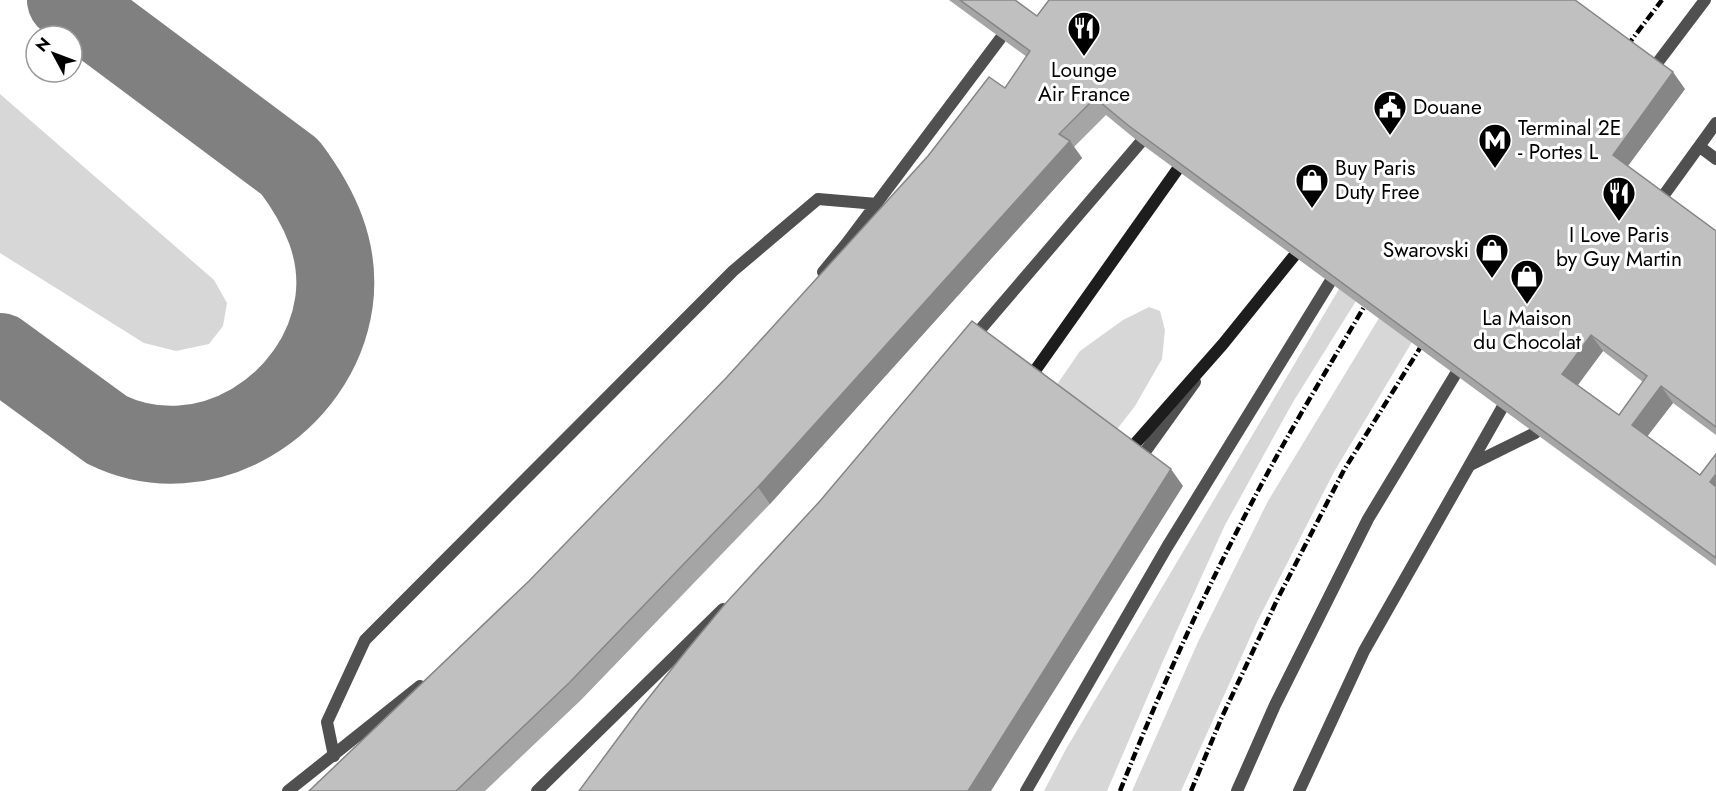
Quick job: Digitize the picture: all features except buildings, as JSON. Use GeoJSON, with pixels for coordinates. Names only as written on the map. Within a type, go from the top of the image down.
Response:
{"type":"FeatureCollection","features":[{"type":"Feature","properties":{"kind":"main road"},"geometry":{"type":"LineString","coordinates":[[1022,388],[1177,170]]}},
{"type":"Feature","properties":{"kind":"main road"},"geometry":{"type":"LineString","coordinates":[[1114,467],[1223,344],[1294,256]]}},
{"type":"Feature","properties":{"kind":"lane"},"geometry":{"type":"LineString","coordinates":[[1655,66],[1705,0]]}},
{"type":"Feature","properties":{"kind":"lane"},"geometry":{"type":"LineString","coordinates":[[818,279],[1000,39]]}},
{"type":"Feature","properties":{"kind":"lane"},"geometry":{"type":"LineString","coordinates":[[1661,199],[1716,123]]}},
{"type":"Feature","properties":{"kind":"lane"},"geometry":{"type":"LineString","coordinates":[[967,345],[1140,143]]}},
{"type":"Feature","properties":{"kind":"lane"},"geometry":{"type":"LineString","coordinates":[[1700,147],[1716,159]]}},
{"type":"Feature","properties":{"kind":"lane"},"geometry":{"type":"LineString","coordinates":[[334,756],[327,722],[365,640],[733,271],[818,199],[877,204]]}},
{"type":"Feature","properties":{"kind":"lane"},"geometry":{"type":"LineString","coordinates":[[1026,791],[1167,547],[1330,282]]}},
{"type":"Feature","properties":{"kind":"lane"},"geometry":{"type":"LineString","coordinates":[[1126,478],[1223,344]]}},
{"type":"Feature","properties":{"kind":"lane"},"geometry":{"type":"LineString","coordinates":[[1237,791],[1275,705],[1368,519],[1455,375]]}},
{"type":"Feature","properties":{"kind":"lane"},"geometry":{"type":"LineString","coordinates":[[1299,791],[1364,651],[1502,408]]}},
{"type":"Feature","properties":{"kind":"lane"},"geometry":{"type":"LineString","coordinates":[[1468,465],[1534,433]]}},
{"type":"Feature","properties":{"kind":"lane"},"geometry":{"type":"LineString","coordinates":[[537,791],[732,600]]}},
{"type":"Feature","properties":{"kind":"lane"},"geometry":{"type":"LineString","coordinates":[[288,791],[431,677]]}},
{"type":"Feature","properties":{"kind":"lane"},"geometry":{"type":"LineString","coordinates":[[303,780],[311,791]]}},
{"type":"Feature","properties":{"kind":"shaded area"},"geometry":{"type":"Polygon","coordinates":[[[0,94],[214,280],[227,303],[223,326],[209,344],[176,351],[144,343],[0,253],[0,94]]]}},
{"type":"Feature","properties":{"kind":"shaded area"},"geometry":{"type":"Polygon","coordinates":[[[1339,289],[1356,301],[1293,402],[1225,525],[1107,791],[1044,791],[1066,749],[1339,289]]]}},
{"type":"Feature","properties":{"kind":"shaded area"},"geometry":{"type":"Polygon","coordinates":[[[1149,307],[1160,311],[1165,330],[1162,359],[1135,406],[974,615],[924,578],[1080,351],[1123,320],[1149,307]]]}},
{"type":"Feature","properties":{"kind":"shaded area"},"geometry":{"type":"Polygon","coordinates":[[[1379,318],[1412,342],[1334,472],[1258,620],[1181,791],[1132,791],[1198,642],[1268,501],[1379,318]]]}},
{"type":"Feature","properties":{"kind":"taxiway"},"geometry":{"type":"LineString","coordinates":[[0,352],[107,430],[144,442],[181,444],[217,438],[251,423],[281,401],[306,372],[324,339],[334,302],[334,265],[326,230],[311,198],[290,167],[66,0]]}},
{"type":"Feature","properties":{"kind":"railway"},"geometry":{"type":"LineString","coordinates":[[1627,46],[1662,0]]}},
{"type":"Feature","properties":{"kind":"railway"},"geometry":{"type":"LineString","coordinates":[[1120,791],[1176,658],[1238,529],[1283,445],[1364,307]]}},
{"type":"Feature","properties":{"kind":"railway"},"geometry":{"type":"LineString","coordinates":[[1191,791],[1221,719],[1278,598],[1344,470],[1420,348]]}},
{"type":"Feature","properties":{"kind":"place","name":"Lounge Air France"},"geometry":{"type":"Point","coordinates":[1084,57]}},
{"type":"Feature","properties":{"kind":"place","name":"Douane"},"geometry":{"type":"Point","coordinates":[1390,136]}},
{"type":"Feature","properties":{"kind":"place","name":"Terminal 2E - Portes L"},"geometry":{"type":"Point","coordinates":[1495,169]}},
{"type":"Feature","properties":{"kind":"place","name":"Buy Paris Duty Free"},"geometry":{"type":"Point","coordinates":[1312,209]}},
{"type":"Feature","properties":{"kind":"place","name":"I Love Paris by Guy Martin"},"geometry":{"type":"Point","coordinates":[1619,222]}},
{"type":"Feature","properties":{"kind":"place","name":"Swarovski"},"geometry":{"type":"Point","coordinates":[1492,279]}},
{"type":"Feature","properties":{"kind":"place","name":"La Maison du Chocolat"},"geometry":{"type":"Point","coordinates":[1527,305]}}]}
